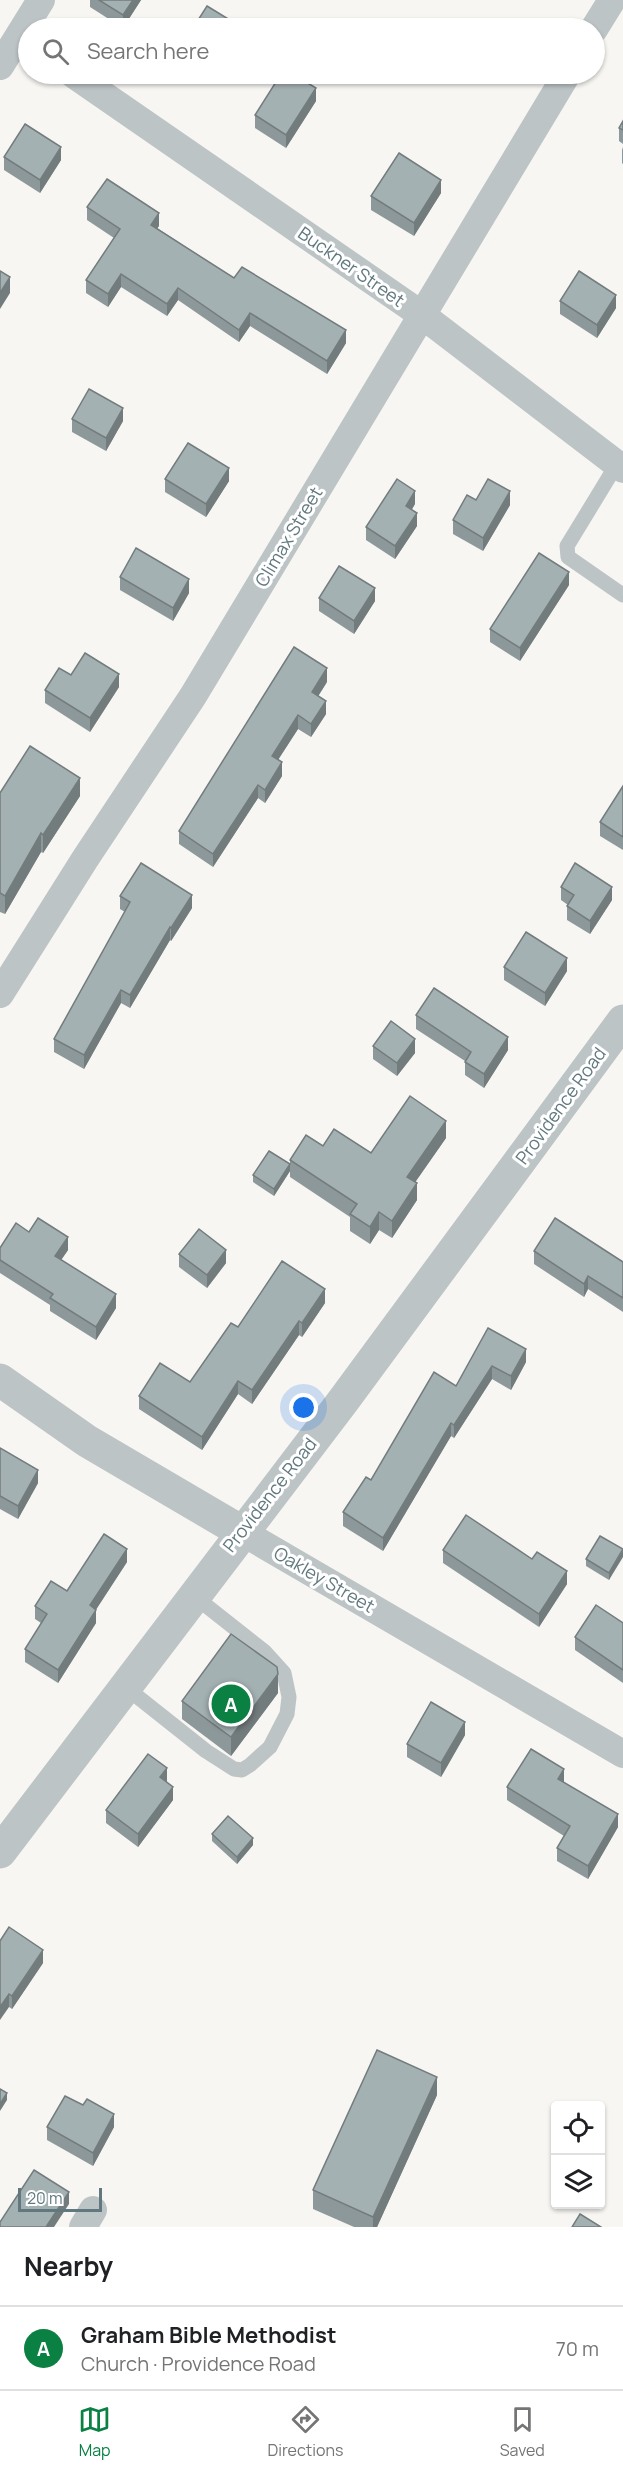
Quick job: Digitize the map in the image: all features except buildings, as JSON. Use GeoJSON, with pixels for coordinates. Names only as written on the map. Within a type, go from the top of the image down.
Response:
{"type":"FeatureCollection","features":[{"type":"Feature","properties":{"kind":"street"},"geometry":{"type":"LineString","coordinates":[[27,18],[41,0]]}},
{"type":"Feature","properties":{"kind":"street"},"geometry":{"type":"LineString","coordinates":[[601,18],[612,0]]}},
{"type":"Feature","properties":{"kind":"street"},"geometry":{"type":"LineString","coordinates":[[0,66],[17,30]]}},
{"type":"Feature","properties":{"kind":"street","name":"Buckner Street"},"geometry":{"type":"LineString","coordinates":[[87,84],[422,315],[620,467]]}},
{"type":"Feature","properties":{"kind":"street","name":"Climax Street"},"geometry":{"type":"LineString","coordinates":[[0,994],[85,859],[193,696],[561,84]]}},
{"type":"Feature","properties":{"kind":"street","name":"Providence Road"},"geometry":{"type":"LineString","coordinates":[[0,1852],[357,1382],[623,1021]]}},
{"type":"Feature","properties":{"kind":"street","name":"Oakley Street"},"geometry":{"type":"LineString","coordinates":[[0,1380],[87,1441],[623,1754]]}},
{"type":"Feature","properties":{"kind":"lane"},"geometry":{"type":"LineString","coordinates":[[620,467],[567,546],[568,558],[623,595]]}},
{"type":"Feature","properties":{"kind":"lane"},"geometry":{"type":"LineString","coordinates":[[124,1686],[206,1751],[234,1769],[242,1770],[270,1747],[287,1714],[289,1697],[284,1673],[265,1652],[194,1596]]}},
{"type":"Feature","properties":{"kind":"place","name":"Graham Bible Methodist"},"geometry":{"type":"Point","coordinates":[231,1704]}}]}
